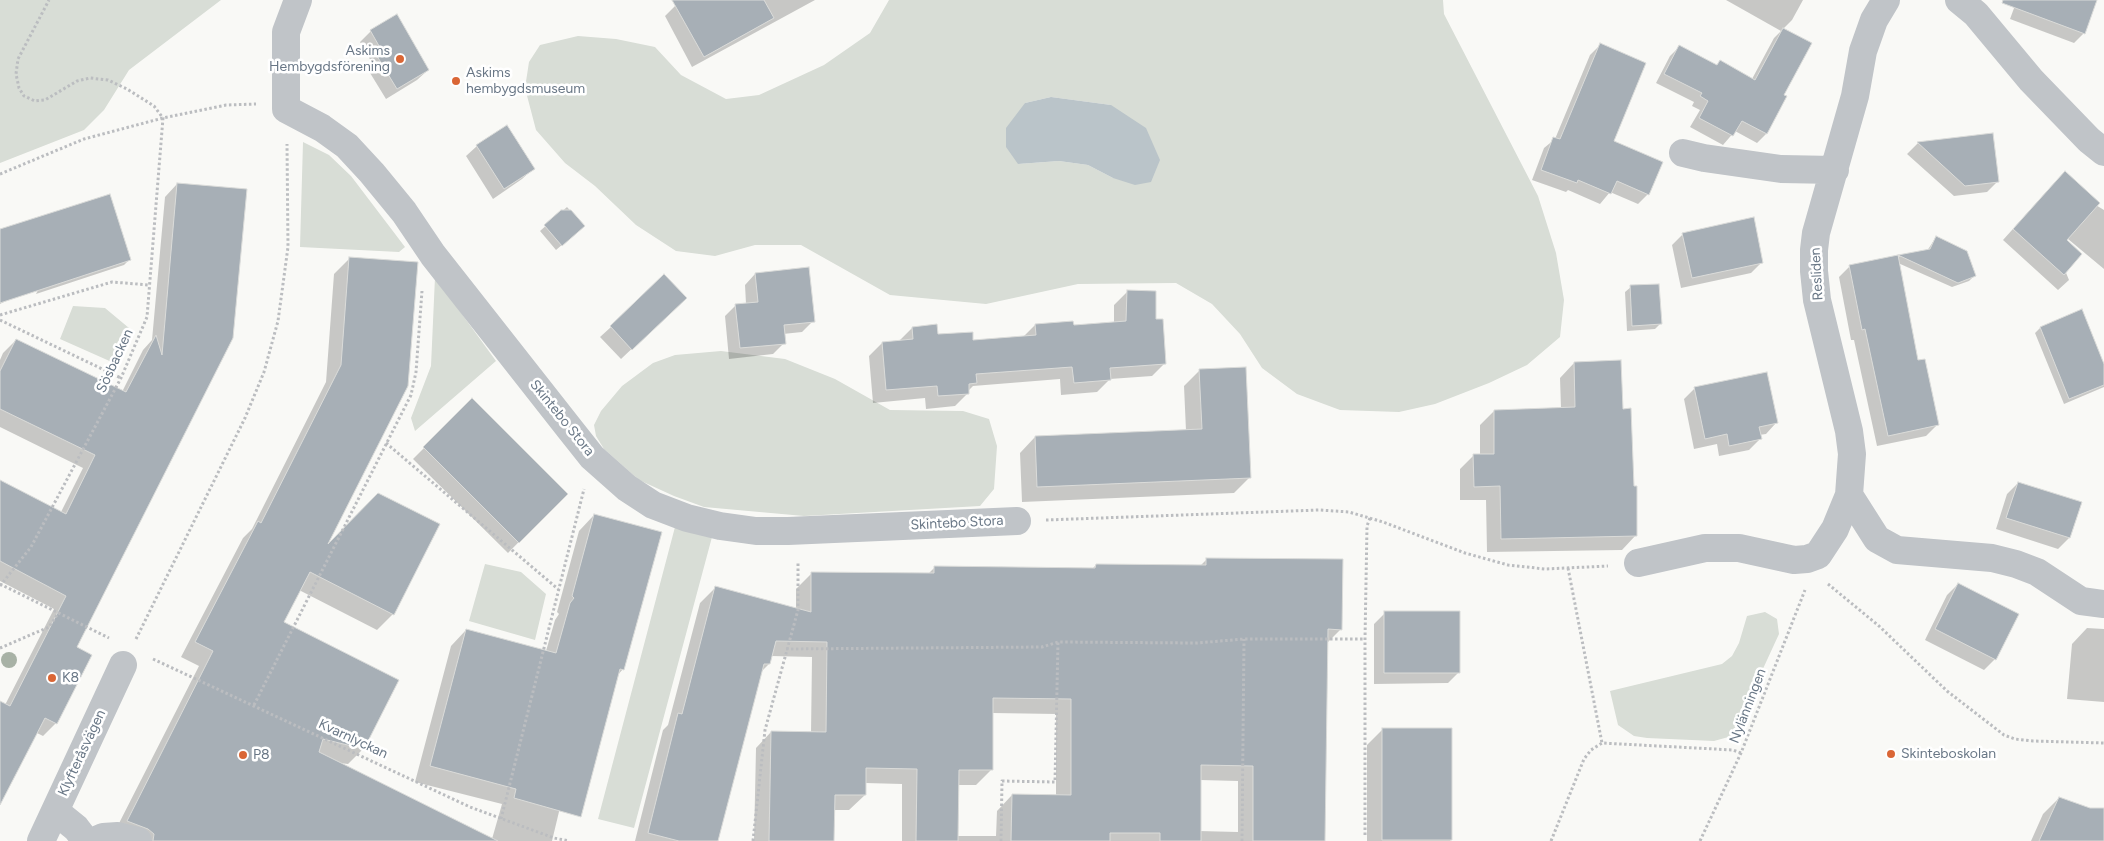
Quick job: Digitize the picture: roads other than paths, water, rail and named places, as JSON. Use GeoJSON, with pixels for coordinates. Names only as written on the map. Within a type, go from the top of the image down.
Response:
{"type":"FeatureCollection","features":[{"type":"Feature","properties":{"kind":"street","name":"Skintebo Stora"},"geometry":{"type":"LineString","coordinates":[[298,0],[286,32],[286,109],[322,128],[348,146],[404,212],[433,255],[592,457],[627,488],[653,505],[687,518],[720,526],[756,531],[798,531],[1017,521]]}},
{"type":"Feature","properties":{"kind":"street","name":"Resliden"},"geometry":{"type":"LineString","coordinates":[[1849,496],[1852,454],[1849,431],[1817,300],[1814,271],[1816,233],[1855,96],[1863,51],[1874,20],[1886,0]]}},
{"type":"Feature","properties":{"kind":"street"},"geometry":{"type":"LineString","coordinates":[[1959,0],[1976,14],[2031,80],[2089,140],[2104,152]]}},
{"type":"Feature","properties":{"kind":"street"},"geometry":{"type":"LineString","coordinates":[[1683,153],[1704,158],[1781,169],[1835,170]]}},
{"type":"Feature","properties":{"kind":"street"},"geometry":{"type":"LineString","coordinates":[[1638,563],[1705,548],[1739,548],[1794,560],[1807,559],[1818,555],[1826,544],[1849,496]]}},
{"type":"Feature","properties":{"kind":"street"},"geometry":{"type":"LineString","coordinates":[[1849,496],[1877,539],[1897,550],[1992,558],[2016,564],[2037,572],[2081,601],[2104,604]]}},
{"type":"Feature","properties":{"kind":"street","name":"Klyfteråsvägen"},"geometry":{"type":"LineString","coordinates":[[41,841],[127,657]]}},
{"type":"Feature","properties":{"kind":"street"},"geometry":{"type":"LineString","coordinates":[[55,811],[76,828],[86,841]]}},
{"type":"Feature","properties":{"kind":"street"},"geometry":{"type":"LineString","coordinates":[[94,841],[103,837],[118,836],[138,841]]}},
{"type":"Feature","properties":{"kind":"place","name":"Askims Hembygdsförening"},"geometry":{"type":"Point","coordinates":[400,59]}},
{"type":"Feature","properties":{"kind":"place","name":"Askims hembygdsmuseum"},"geometry":{"type":"Point","coordinates":[456,81]}},
{"type":"Feature","properties":{"kind":"place","name":"K8"},"geometry":{"type":"Point","coordinates":[52,678]}},
{"type":"Feature","properties":{"kind":"place","name":"Skinteboskolan"},"geometry":{"type":"Point","coordinates":[1891,754]}},
{"type":"Feature","properties":{"kind":"place","name":"P8"},"geometry":{"type":"Point","coordinates":[243,755]}}]}
